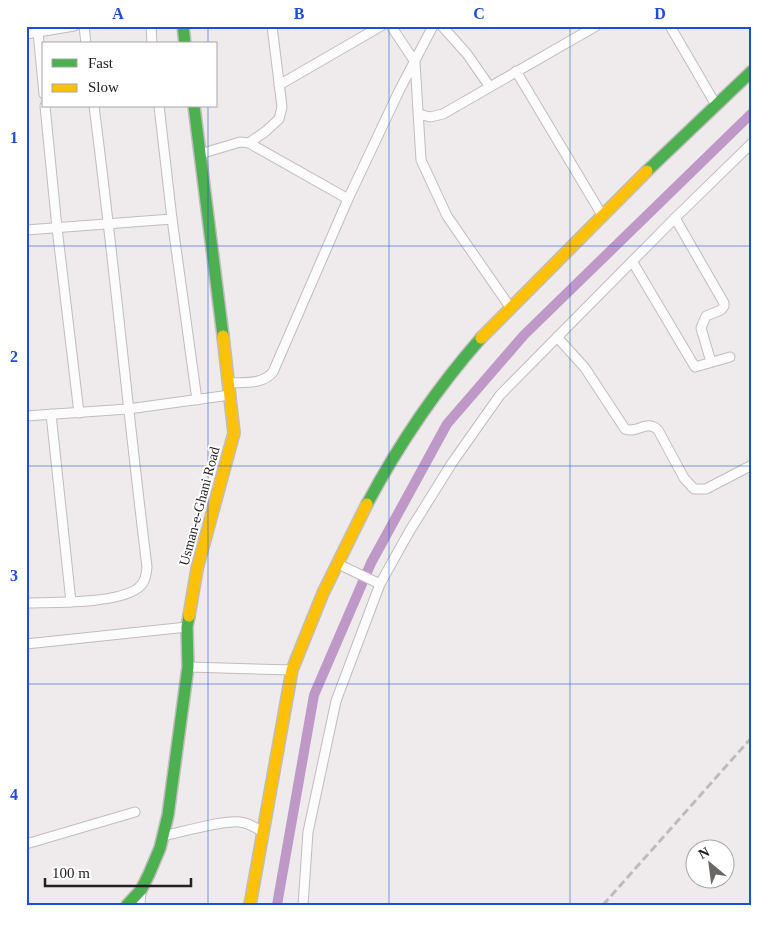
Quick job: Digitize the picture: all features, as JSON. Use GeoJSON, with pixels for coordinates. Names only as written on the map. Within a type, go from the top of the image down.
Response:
{"type":"FeatureCollection","features":[{"type":"Feature","properties":{"kind":"street"},"geometry":{"type":"LineString","coordinates":[[42,85],[30,31],[74,26]]}},
{"type":"Feature","properties":{"kind":"street"},"geometry":{"type":"LineString","coordinates":[[84,26],[86,42]]}},
{"type":"Feature","properties":{"kind":"street"},"geometry":{"type":"LineString","coordinates":[[150,26],[152,42]]}},
{"type":"Feature","properties":{"kind":"street"},"geometry":{"type":"LineString","coordinates":[[183,26],[185,42]]}},
{"type":"Feature","properties":{"kind":"street"},"geometry":{"type":"LineString","coordinates":[[279,85],[381,26]]}},
{"type":"Feature","properties":{"kind":"street"},"geometry":{"type":"LineString","coordinates":[[391,26],[415,62],[420,114],[421,160],[447,216],[510,306]]}},
{"type":"Feature","properties":{"kind":"street"},"geometry":{"type":"LineString","coordinates":[[228,383],[260,381],[268,378],[273,372],[348,199],[400,89],[433,26]]}},
{"type":"Feature","properties":{"kind":"street"},"geometry":{"type":"LineString","coordinates":[[442,26],[467,54],[490,87]]}},
{"type":"Feature","properties":{"kind":"street"},"geometry":{"type":"LineString","coordinates":[[420,114],[430,117],[443,114],[596,26]]}},
{"type":"Feature","properties":{"kind":"street"},"geometry":{"type":"LineString","coordinates":[[670,26],[716,105]]}},
{"type":"Feature","properties":{"kind":"street"},"geometry":{"type":"LineString","coordinates":[[249,143],[279,119],[282,107],[273,27]]}},
{"type":"Feature","properties":{"kind":"street"},"geometry":{"type":"LineString","coordinates":[[516,71],[602,215]]}},
{"type":"Feature","properties":{"kind":"street"},"geometry":{"type":"LineString","coordinates":[[250,905],[292,670],[323,593],[380,480],[414,425],[479,340],[510,306],[602,215],[752,71]]}},
{"type":"Feature","properties":{"kind":"street"},"geometry":{"type":"LineString","coordinates":[[45,108],[79,413]]}},
{"type":"Feature","properties":{"kind":"street"},"geometry":{"type":"LineString","coordinates":[[26,603],[71,602],[118,597],[139,588],[145,580],[147,567],[128,409],[110,225],[94,108]]}},
{"type":"Feature","properties":{"kind":"street"},"geometry":{"type":"LineString","coordinates":[[159,108],[197,400]]}},
{"type":"Feature","properties":{"kind":"street","name":"Usman-e-Ghani Road"},"geometry":{"type":"LineString","coordinates":[[127,905],[141,890],[160,848],[168,815],[188,667],[187,627],[197,569],[234,433],[194,108]]}},
{"type":"Feature","properties":{"kind":"street"},"geometry":{"type":"LineString","coordinates":[[200,154],[240,142],[249,143],[348,199]]}},
{"type":"Feature","properties":{"kind":"street"},"geometry":{"type":"LineString","coordinates":[[303,905],[308,832],[336,701],[378,582],[452,463],[495,403],[632,261],[752,143]]}},
{"type":"Feature","properties":{"kind":"street"},"geometry":{"type":"LineString","coordinates":[[26,230],[110,225],[172,218]]}},
{"type":"Feature","properties":{"kind":"street"},"geometry":{"type":"LineString","coordinates":[[675,218],[724,303],[721,310],[706,316],[701,328],[711,362]]}},
{"type":"Feature","properties":{"kind":"street"},"geometry":{"type":"LineString","coordinates":[[632,261],[695,367],[730,356]]}},
{"type":"Feature","properties":{"kind":"street"},"geometry":{"type":"LineString","coordinates":[[557,337],[585,368],[608,406],[625,429],[652,426],[658,430],[684,478],[694,489],[706,489],[752,465]]}},
{"type":"Feature","properties":{"kind":"street"},"geometry":{"type":"LineString","coordinates":[[26,416],[128,409],[230,395]]}},
{"type":"Feature","properties":{"kind":"street"},"geometry":{"type":"LineString","coordinates":[[51,414],[71,602]]}},
{"type":"Feature","properties":{"kind":"street"},"geometry":{"type":"LineString","coordinates":[[338,564],[378,582]]}},
{"type":"Feature","properties":{"kind":"street"},"geometry":{"type":"LineString","coordinates":[[26,644],[187,627]]}},
{"type":"Feature","properties":{"kind":"street"},"geometry":{"type":"LineString","coordinates":[[188,667],[292,670]]}},
{"type":"Feature","properties":{"kind":"street"},"geometry":{"type":"LineString","coordinates":[[26,844],[135,812]]}},
{"type":"Feature","properties":{"kind":"street"},"geometry":{"type":"LineString","coordinates":[[163,836],[217,824],[240,822],[262,832]]}},
{"type":"Feature","properties":{"kind":"street"},"geometry":{"type":"LineString","coordinates":[[140,905],[141,890]]}},
{"type":"Feature","properties":{"kind":"waterway"},"geometry":{"type":"LineString","coordinates":[[277,905],[314,695],[371,563],[447,424],[524,335],[752,113]]}},
{"type":"Feature","properties":{"kind":"railway"},"geometry":{"type":"LineString","coordinates":[[603,905],[752,737]]}},
{"type":"Feature","properties":{"kind":"traffic: fast"},"geometry":{"type":"LineString","coordinates":[[183,26],[185,42]]}},
{"type":"Feature","properties":{"kind":"traffic: fast"},"geometry":{"type":"LineString","coordinates":[[647,171],[752,71]]}},
{"type":"Feature","properties":{"kind":"traffic: fast"},"geometry":{"type":"LineString","coordinates":[[194,108],[223,336]]}},
{"type":"Feature","properties":{"kind":"traffic: fast"},"geometry":{"type":"LineString","coordinates":[[367,504],[419,418],[481,338]]}},
{"type":"Feature","properties":{"kind":"traffic: fast"},"geometry":{"type":"LineString","coordinates":[[127,905],[141,890],[149,874],[160,848],[168,815],[188,667],[187,627],[189,616]]}},
{"type":"Feature","properties":{"kind":"traffic: slow"},"geometry":{"type":"LineString","coordinates":[[481,338],[647,171]]}},
{"type":"Feature","properties":{"kind":"traffic: slow"},"geometry":{"type":"LineString","coordinates":[[189,616],[197,569],[234,433],[223,336]]}},
{"type":"Feature","properties":{"kind":"traffic: slow"},"geometry":{"type":"LineString","coordinates":[[250,905],[292,670],[323,593],[367,504]]}}]}
